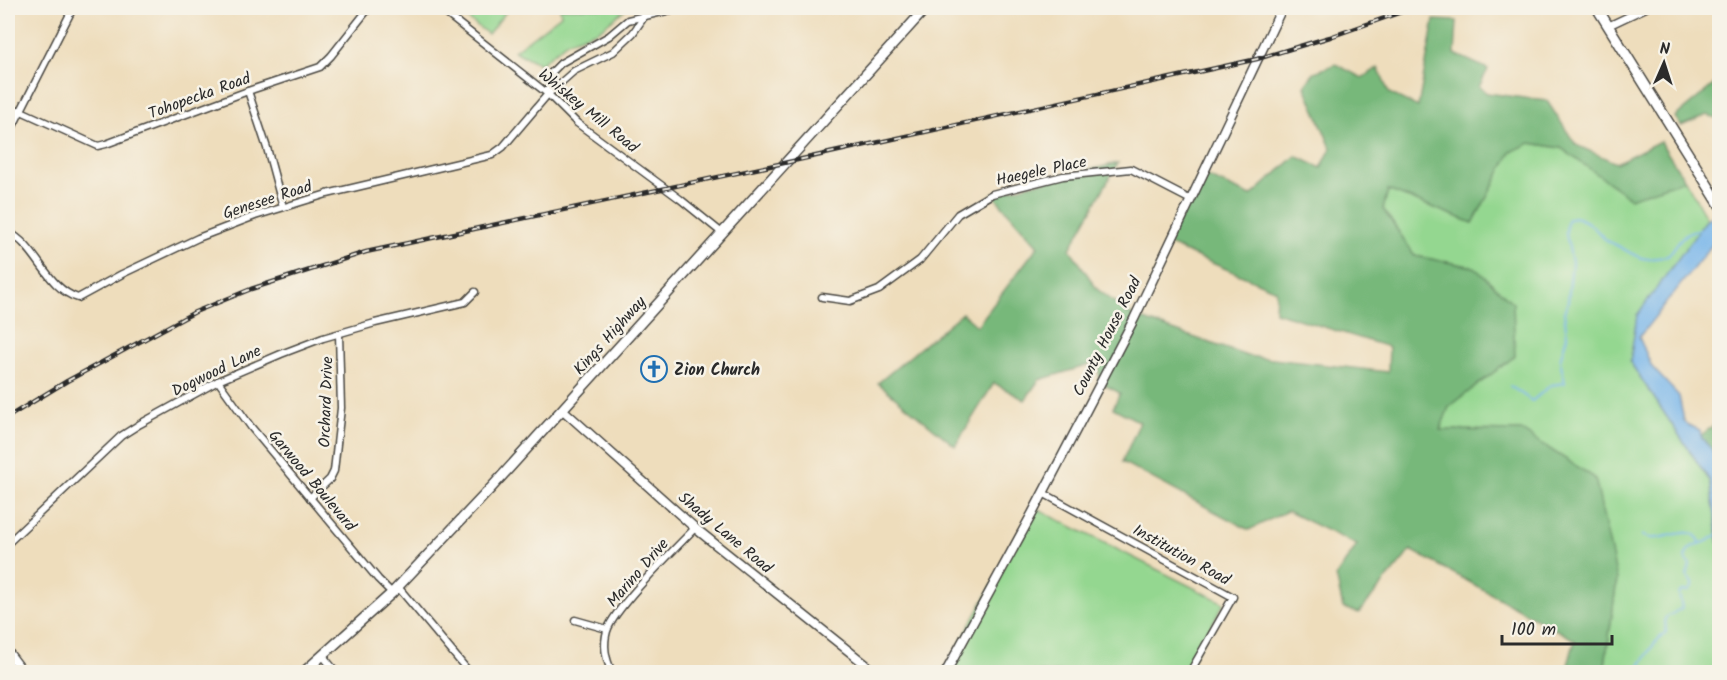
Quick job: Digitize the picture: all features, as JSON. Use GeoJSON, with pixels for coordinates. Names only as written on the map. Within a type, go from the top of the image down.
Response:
{"type":"FeatureCollection","features":[{"type":"Feature","properties":{"kind":"main road","name":"Kings Highway"},"geometry":{"type":"LineString","coordinates":[[304,672],[395,590],[563,410],[926,8]]}},
{"type":"Feature","properties":{"kind":"main road"},"geometry":{"type":"LineString","coordinates":[[1597,8],[1718,202]]}},
{"type":"Feature","properties":{"kind":"street"},"geometry":{"type":"LineString","coordinates":[[8,136],[19,110],[73,8]]}},
{"type":"Feature","properties":{"kind":"street","name":"Tohopecka Road"},"geometry":{"type":"LineString","coordinates":[[19,110],[98,146],[320,67],[369,8]]}},
{"type":"Feature","properties":{"kind":"street","name":"Whiskey Mill Road"},"geometry":{"type":"LineString","coordinates":[[439,8],[548,94],[578,123],[674,194],[722,233]]}},
{"type":"Feature","properties":{"kind":"street"},"geometry":{"type":"LineString","coordinates":[[548,94],[552,72],[561,63],[609,36],[628,20],[679,8]]}},
{"type":"Feature","properties":{"kind":"street","name":"County House Road"},"geometry":{"type":"LineString","coordinates":[[946,672],[1134,319],[1189,199],[1218,145],[1282,8]]}},
{"type":"Feature","properties":{"kind":"street"},"geometry":{"type":"LineString","coordinates":[[1608,26],[1646,8]]}},
{"type":"Feature","properties":{"kind":"street"},"geometry":{"type":"LineString","coordinates":[[548,94],[574,71],[613,52],[633,33],[644,17]]}},
{"type":"Feature","properties":{"kind":"street"},"geometry":{"type":"LineString","coordinates":[[248,91],[283,207]]}},
{"type":"Feature","properties":{"kind":"street","name":"Genesee Road"},"geometry":{"type":"LineString","coordinates":[[8,232],[22,240],[66,294],[78,298],[198,238],[283,207],[327,194],[487,157],[503,147],[548,94]]}},
{"type":"Feature","properties":{"kind":"street","name":"Haegele Place"},"geometry":{"type":"LineString","coordinates":[[822,297],[850,301],[879,290],[920,260],[958,214],[992,194],[1063,176],[1131,169],[1189,199]]}},
{"type":"Feature","properties":{"kind":"street","name":"Dogwood Lane"},"geometry":{"type":"LineString","coordinates":[[8,543],[121,436],[218,381],[281,354],[339,334],[465,302],[475,292]]}},
{"type":"Feature","properties":{"kind":"street","name":"Orchard Drive"},"geometry":{"type":"LineString","coordinates":[[310,498],[330,479],[334,471],[341,408],[339,334]]}},
{"type":"Feature","properties":{"kind":"street","name":"Garwood Boulevard"},"geometry":{"type":"LineString","coordinates":[[218,381],[251,427],[310,498],[469,672]]}},
{"type":"Feature","properties":{"kind":"street","name":"Shady Lane Road"},"geometry":{"type":"LineString","coordinates":[[563,410],[695,528],[875,672]]}},
{"type":"Feature","properties":{"kind":"street","name":"Institution Road"},"geometry":{"type":"LineString","coordinates":[[1043,492],[1233,597],[1190,672]]}},
{"type":"Feature","properties":{"kind":"street","name":"Marino Drive"},"geometry":{"type":"LineString","coordinates":[[612,672],[605,645],[608,629],[628,601],[695,528]]}},
{"type":"Feature","properties":{"kind":"street"},"geometry":{"type":"LineString","coordinates":[[575,621],[608,629]]}},
{"type":"Feature","properties":{"kind":"street"},"geometry":{"type":"LineString","coordinates":[[8,652],[23,672]]}},
{"type":"Feature","properties":{"kind":"street"},"geometry":{"type":"LineString","coordinates":[[322,656],[336,672]]}},
{"type":"Feature","properties":{"kind":"green space"},"geometry":{"type":"Polygon","coordinates":[[[453,8],[509,8],[488,34],[453,8]]]}},
{"type":"Feature","properties":{"kind":"green space"},"geometry":{"type":"Polygon","coordinates":[[[560,8],[627,8],[599,30],[567,42],[540,64],[514,51],[561,15],[560,8]]]}},
{"type":"Feature","properties":{"kind":"green space"},"geometry":{"type":"Polygon","coordinates":[[[1434,20],[1457,21],[1455,54],[1488,69],[1479,87],[1487,93],[1547,101],[1576,145],[1616,163],[1660,141],[1685,180],[1630,198],[1561,148],[1530,143],[1511,152],[1473,223],[1388,190],[1383,209],[1415,256],[1474,267],[1513,303],[1515,356],[1449,407],[1440,430],[1522,431],[1595,478],[1617,579],[1604,672],[1566,672],[1575,640],[1411,550],[1359,613],[1343,608],[1336,576],[1357,545],[1287,511],[1249,530],[1122,462],[1140,422],[1113,408],[1120,393],[1099,382],[1099,362],[1039,380],[1025,400],[994,383],[955,446],[878,383],[962,313],[977,326],[1038,246],[992,194],[1118,163],[1070,249],[1097,289],[1133,316],[1247,356],[1388,372],[1389,347],[1275,312],[1276,290],[1167,244],[1201,174],[1251,196],[1296,156],[1321,168],[1331,148],[1305,86],[1314,72],[1336,64],[1362,78],[1378,68],[1389,93],[1418,107],[1434,20]]]}},
{"type":"Feature","properties":{"kind":"green space"},"geometry":{"type":"Polygon","coordinates":[[[1719,82],[1719,119],[1707,115],[1681,126],[1675,117],[1719,82]]]}},
{"type":"Feature","properties":{"kind":"green space"},"geometry":{"type":"Polygon","coordinates":[[[1530,143],[1561,148],[1630,197],[1685,180],[1707,219],[1638,315],[1630,362],[1710,481],[1719,544],[1719,672],[1604,672],[1617,579],[1522,431],[1440,430],[1448,407],[1515,356],[1474,267],[1415,256],[1383,209],[1388,190],[1473,223],[1511,151],[1530,143]]]}},
{"type":"Feature","properties":{"kind":"green space"},"geometry":{"type":"Polygon","coordinates":[[[1719,421],[1719,470],[1714,453],[1700,436],[1719,421]]]}},
{"type":"Feature","properties":{"kind":"green space"},"geometry":{"type":"Polygon","coordinates":[[[1035,508],[1224,603],[1185,672],[944,672],[1035,508]]]}},
{"type":"Feature","properties":{"kind":"water"},"geometry":{"type":"Polygon","coordinates":[[[1719,211],[1719,236],[1639,337],[1652,367],[1679,396],[1684,421],[1700,430],[1703,439],[1714,453],[1719,470],[1719,544],[1710,481],[1630,362],[1637,315],[1707,219],[1719,211]]]}},
{"type":"Feature","properties":{"kind":"waterway"},"geometry":{"type":"LineString","coordinates":[[1510,386],[1532,401],[1551,385],[1565,383],[1560,360],[1567,336],[1564,312],[1568,301],[1572,262],[1566,234],[1567,220],[1574,217],[1584,220],[1608,241],[1646,259],[1668,256],[1685,235],[1700,230]]}},
{"type":"Feature","properties":{"kind":"waterway"},"geometry":{"type":"LineString","coordinates":[[1642,535],[1657,538],[1689,533],[1700,542]]}},
{"type":"Feature","properties":{"kind":"waterway"},"geometry":{"type":"LineString","coordinates":[[1636,672],[1654,644],[1666,632],[1665,618],[1682,608],[1679,594],[1682,591],[1689,591],[1692,587],[1687,576],[1690,565],[1685,558],[1688,551],[1720,533]]}},
{"type":"Feature","properties":{"kind":"railway"},"geometry":{"type":"LineString","coordinates":[[8,417],[67,381],[195,312],[251,289],[366,252],[1257,59],[1413,8]]}},
{"type":"Feature","properties":{"kind":"place","name":"Zion Church"},"geometry":{"type":"Point","coordinates":[654,369]}}]}
